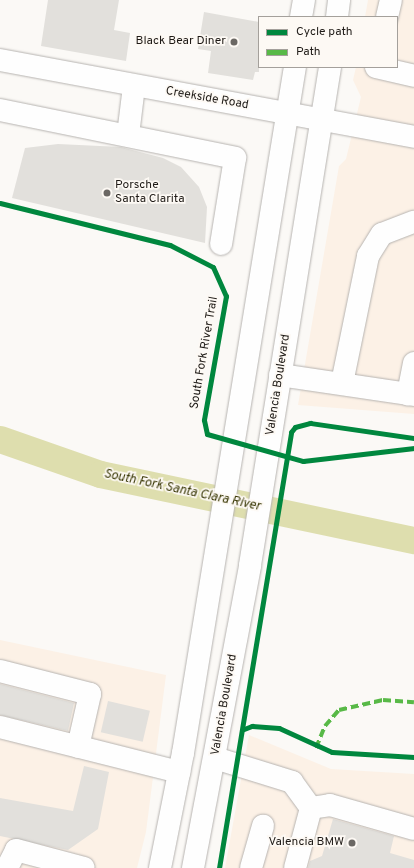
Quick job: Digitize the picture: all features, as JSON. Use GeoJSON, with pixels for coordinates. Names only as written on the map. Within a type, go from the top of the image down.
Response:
{"type":"FeatureCollection","features":[{"type":"Feature","properties":{"kind":"main road"},"geometry":{"type":"LineString","coordinates":[[301,16],[304,0]]}},
{"type":"Feature","properties":{"kind":"main road"},"geometry":{"type":"LineString","coordinates":[[337,16],[340,0]]}},
{"type":"Feature","properties":{"kind":"main road"},"geometry":{"type":"LineString","coordinates":[[387,16],[391,0]]}},
{"type":"Feature","properties":{"kind":"main road","name":"Creekside Road"},"geometry":{"type":"LineString","coordinates":[[0,60],[414,137]]}},
{"type":"Feature","properties":{"kind":"main road"},"geometry":{"type":"LineString","coordinates":[[160,868],[179,772],[216,553],[288,113],[294,68]]}},
{"type":"Feature","properties":{"kind":"main road","name":"Valencia Boulevard"},"geometry":{"type":"LineString","coordinates":[[193,868],[216,758],[250,565],[323,119],[330,68]]}},
{"type":"Feature","properties":{"kind":"main road"},"geometry":{"type":"LineString","coordinates":[[380,68],[414,76]]}},
{"type":"Feature","properties":{"kind":"main road"},"geometry":{"type":"LineString","coordinates":[[128,135],[134,86]]}},
{"type":"Feature","properties":{"kind":"main road"},"geometry":{"type":"LineString","coordinates":[[0,110],[235,158],[221,244]]}},
{"type":"Feature","properties":{"kind":"main road"},"geometry":{"type":"LineString","coordinates":[[342,383],[368,256],[382,234],[414,222]]}},
{"type":"Feature","properties":{"kind":"main road"},"geometry":{"type":"LineString","coordinates":[[280,375],[342,383],[411,395],[414,363]]}},
{"type":"Feature","properties":{"kind":"main road"},"geometry":{"type":"LineString","coordinates":[[0,671],[90,694],[78,747]]}},
{"type":"Feature","properties":{"kind":"main road"},"geometry":{"type":"LineString","coordinates":[[0,727],[179,772]]}},
{"type":"Feature","properties":{"kind":"main road"},"geometry":{"type":"LineString","coordinates":[[216,758],[292,782],[311,808]]}},
{"type":"Feature","properties":{"kind":"main road"},"geometry":{"type":"LineString","coordinates":[[311,808],[330,805],[414,828]]}},
{"type":"Feature","properties":{"kind":"main road"},"geometry":{"type":"LineString","coordinates":[[295,868],[311,808]]}},
{"type":"Feature","properties":{"kind":"main road"},"geometry":{"type":"LineString","coordinates":[[251,868],[262,826]]}},
{"type":"Feature","properties":{"kind":"main road"},"geometry":{"type":"LineString","coordinates":[[7,868],[16,850],[42,863],[84,868]]}},
{"type":"Feature","properties":{"kind":"shaded area"},"geometry":{"type":"Polygon","coordinates":[[[368,0],[414,0],[414,414],[298,405],[339,166],[346,159],[361,97],[353,80],[356,68],[398,68],[398,16],[365,16],[368,0]]]}},
{"type":"Feature","properties":{"kind":"shaded area"},"geometry":{"type":"Polygon","coordinates":[[[0,640],[166,675],[146,832],[137,868],[0,868],[0,640]]]}},
{"type":"Feature","properties":{"kind":"shaded area"},"geometry":{"type":"Polygon","coordinates":[[[249,735],[331,769],[414,774],[414,868],[225,868],[249,735]]]}},
{"type":"Feature","properties":{"kind":"building"},"geometry":{"type":"Polygon","coordinates":[[[48,0],[119,0],[114,30],[130,33],[126,61],[41,46],[48,0]]]}},
{"type":"Feature","properties":{"kind":"building"},"geometry":{"type":"Polygon","coordinates":[[[204,12],[258,22],[259,72],[255,72],[253,80],[208,73],[211,51],[198,49],[204,12]]]}},
{"type":"Feature","properties":{"kind":"building","name":"Porsche Santa Clarita"},"geometry":{"type":"Polygon","coordinates":[[[58,144],[121,147],[163,158],[181,167],[199,187],[207,207],[205,243],[12,198],[25,148],[58,144]]]}},
{"type":"Feature","properties":{"kind":"building"},"geometry":{"type":"Polygon","coordinates":[[[0,684],[74,703],[68,731],[0,715],[0,684]]]}},
{"type":"Feature","properties":{"kind":"building"},"geometry":{"type":"Polygon","coordinates":[[[108,701],[150,711],[143,742],[101,732],[108,701]]]}},
{"type":"Feature","properties":{"kind":"building"},"geometry":{"type":"Polygon","coordinates":[[[84,766],[109,772],[98,829],[68,850],[0,836],[0,798],[73,811],[84,766]]]}},
{"type":"Feature","properties":{"kind":"building","name":"Valencia BMW"},"geometry":{"type":"Polygon","coordinates":[[[333,819],[394,836],[390,853],[414,860],[414,868],[308,868],[310,861],[322,856],[333,819]]]}},
{"type":"Feature","properties":{"kind":"waterway","name":"South Fork Santa Clara River"},"geometry":{"type":"LineString","coordinates":[[0,439],[100,474],[414,540]]}},
{"type":"Feature","properties":{"kind":"marked path"},"geometry":{"type":"LineString","coordinates":[[316,748],[325,726],[339,710],[383,700],[414,702]]}},
{"type":"Feature","properties":{"kind":"cycle path","name":"South Fork River Trail"},"geometry":{"type":"LineString","coordinates":[[0,203],[170,245],[213,267],[226,296],[204,420],[207,434],[303,461],[414,448]]}},
{"type":"Feature","properties":{"kind":"cycle path"},"geometry":{"type":"LineString","coordinates":[[219,868],[291,432],[295,427],[310,423],[414,438]]}},
{"type":"Feature","properties":{"kind":"cycle path"},"geometry":{"type":"LineString","coordinates":[[244,729],[252,726],[279,728],[332,752],[414,757]]}},
{"type":"Feature","properties":{"kind":"place","name":"Black Bear Diner"},"geometry":{"type":"Point","coordinates":[234,42]}},
{"type":"Feature","properties":{"kind":"place","name":"Porsche Santa Clarita"},"geometry":{"type":"Point","coordinates":[107,193]}},
{"type":"Feature","properties":{"kind":"place","name":"Valencia BMW"},"geometry":{"type":"Point","coordinates":[352,843]}}]}
